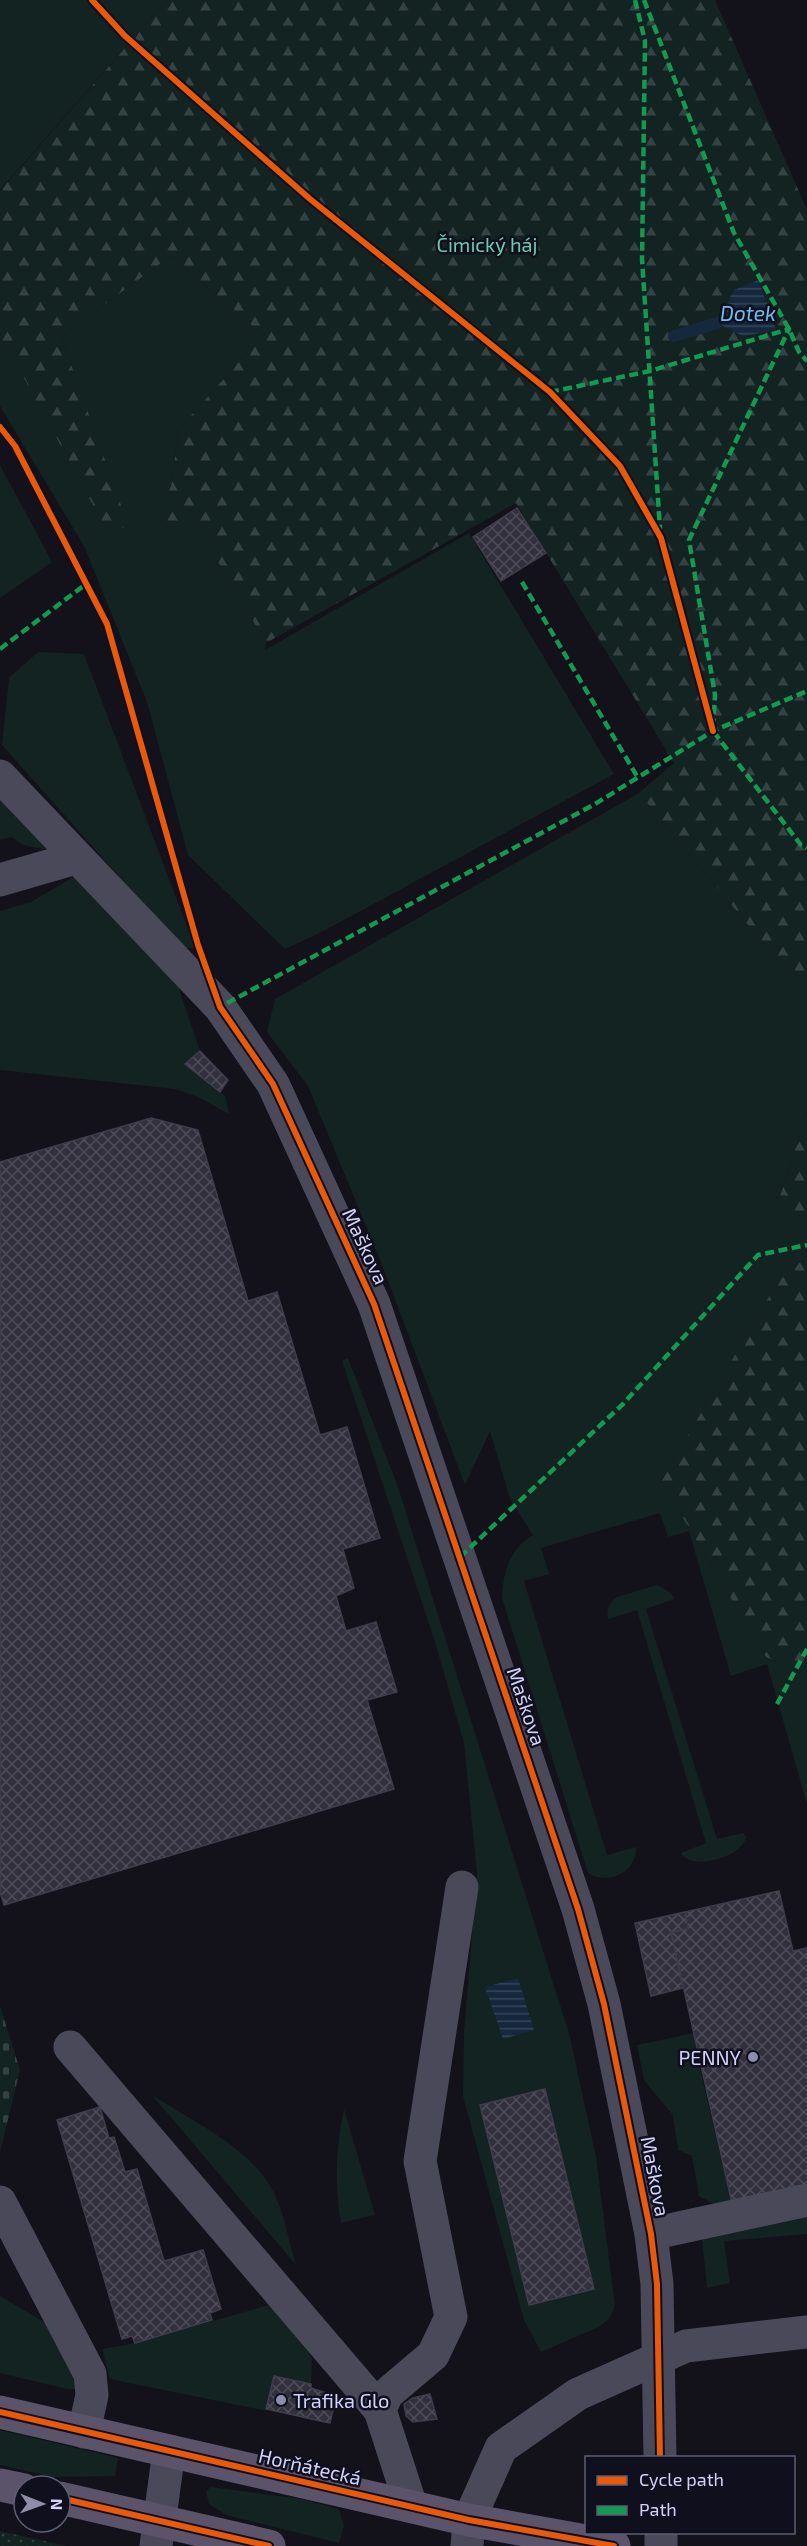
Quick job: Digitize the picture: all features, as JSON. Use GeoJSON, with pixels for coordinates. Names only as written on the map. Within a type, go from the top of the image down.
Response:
{"type":"FeatureCollection","features":[{"type":"Feature","properties":{"kind":"main road","name":"Horňátecká"},"geometry":{"type":"LineString","coordinates":[[0,2412],[411,2506],[468,2533],[614,2546]]}},
{"type":"Feature","properties":{"kind":"main road"},"geometry":{"type":"LineString","coordinates":[[72,2502],[158,2534],[269,2546]]}},
{"type":"Feature","properties":{"kind":"street","name":"Maškova"},"geometry":{"type":"LineString","coordinates":[[0,776],[220,1007],[273,1084],[374,1304],[578,1909],[604,2004],[651,2234],[657,2284],[660,2456]]}},
{"type":"Feature","properties":{"kind":"street"},"geometry":{"type":"LineString","coordinates":[[0,880],[76,858]]}},
{"type":"Feature","properties":{"kind":"street"},"geometry":{"type":"LineString","coordinates":[[380,2410],[387,2394],[434,2355],[451,2317],[420,2161],[462,1887]]}},
{"type":"Feature","properties":{"kind":"street"},"geometry":{"type":"LineString","coordinates":[[70,2047],[380,2410],[411,2506]]}},
{"type":"Feature","properties":{"kind":"street"},"geometry":{"type":"LineString","coordinates":[[651,2234],[807,2200]]}},
{"type":"Feature","properties":{"kind":"street"},"geometry":{"type":"LineString","coordinates":[[0,2202],[90,2374],[92,2396],[84,2432]]}},
{"type":"Feature","properties":{"kind":"street"},"geometry":{"type":"LineString","coordinates":[[468,2533],[501,2448],[578,2394],[659,2356],[686,2346],[807,2332]]}},
{"type":"Feature","properties":{"kind":"street"},"geometry":{"type":"LineString","coordinates":[[158,2534],[169,2451]]}},
{"type":"Feature","properties":{"kind":"green space"},"geometry":{"type":"Polygon","coordinates":[[[0,0],[167,0],[0,190],[0,0]]]}},
{"type":"Feature","properties":{"kind":"green space","name":"Čimický háj"},"geometry":{"type":"Polygon","coordinates":[[[167,0],[715,0],[807,210],[807,987],[768,949],[639,793],[674,763],[516,503],[266,643],[205,540],[194,527],[155,524],[171,486],[179,429],[263,335],[171,256],[61,336],[129,528],[105,527],[17,365],[0,349],[0,191],[167,0]]]}},
{"type":"Feature","properties":{"kind":"green space"},"geometry":{"type":"Polygon","coordinates":[[[171,256],[263,335],[179,429],[171,486],[156,523],[194,527],[205,540],[266,643],[265,650],[469,533],[614,774],[318,934],[285,949],[188,855],[147,702],[84,546],[0,406],[0,349],[17,365],[128,528],[61,336],[171,256]]]}},
{"type":"Feature","properties":{"kind":"green space"},"geometry":{"type":"Polygon","coordinates":[[[0,465],[52,562],[0,598],[0,465]]]}},
{"type":"Feature","properties":{"kind":"green space"},"geometry":{"type":"Polygon","coordinates":[[[38,652],[84,654],[195,948],[183,948],[2,745],[9,678],[38,652]]]}},
{"type":"Feature","properties":{"kind":"green space"},"geometry":{"type":"Polygon","coordinates":[[[0,786],[49,850],[23,845],[12,837],[0,840],[0,786]]]}},
{"type":"Feature","properties":{"kind":"green space"},"geometry":{"type":"Polygon","coordinates":[[[639,793],[768,949],[807,987],[807,1111],[778,1203],[807,1235],[807,1259],[784,1271],[661,1481],[766,1657],[807,1676],[807,1804],[767,1664],[731,1676],[689,1531],[668,1537],[660,1513],[541,1548],[549,1574],[524,1581],[607,1855],[636,1847],[635,1856],[627,1870],[613,1877],[604,1878],[588,1873],[502,1598],[509,1562],[519,1547],[533,1535],[510,1499],[490,1431],[465,1485],[381,1262],[308,1086],[267,1032],[275,999],[639,793]]]}},
{"type":"Feature","properties":{"kind":"green space"},"geometry":{"type":"Polygon","coordinates":[[[77,875],[175,977],[200,1051],[185,1064],[225,1096],[229,1114],[198,1097],[175,1089],[0,1070],[0,911],[31,902],[77,875]]]}},
{"type":"Feature","properties":{"kind":"green space"},"geometry":{"type":"Polygon","coordinates":[[[807,1111],[807,1235],[778,1203],[807,1111]]]}},
{"type":"Feature","properties":{"kind":"green space"},"geometry":{"type":"Polygon","coordinates":[[[807,1259],[807,1676],[766,1657],[661,1481],[784,1271],[807,1259]]]}},
{"type":"Feature","properties":{"kind":"green space"},"geometry":{"type":"Polygon","coordinates":[[[348,1358],[398,1487],[570,2037],[596,2157],[615,2306],[609,2319],[599,2327],[541,2352],[524,2320],[463,2096],[464,2032],[477,1874],[464,1743],[436,1645],[342,1361],[348,1358]],[[545,2089],[480,2105],[529,2305],[593,2289],[545,2089]]]}},
{"type":"Feature","properties":{"kind":"green space"},"geometry":{"type":"Polygon","coordinates":[[[657,1585],[671,1593],[674,1599],[646,1609],[717,1839],[743,1833],[746,1837],[736,1851],[716,1860],[695,1861],[687,1859],[681,1853],[706,1843],[637,1610],[608,1619],[609,1606],[617,1597],[657,1585]]]}},
{"type":"Feature","properties":{"kind":"green space"},"geometry":{"type":"Polygon","coordinates":[[[0,2006],[20,2070],[0,2152],[0,2006]]]}},
{"type":"Feature","properties":{"kind":"green space"},"geometry":{"type":"Polygon","coordinates":[[[694,2033],[703,2082],[732,2203],[719,2207],[699,2196],[692,2156],[678,2150],[673,2115],[644,2080],[637,2045],[694,2033]]]}},
{"type":"Feature","properties":{"kind":"green space"},"geometry":{"type":"Polygon","coordinates":[[[152,2095],[220,2137],[252,2163],[264,2177],[281,2210],[296,2265],[152,2095]]]}},
{"type":"Feature","properties":{"kind":"green space"},"geometry":{"type":"Polygon","coordinates":[[[344,2109],[375,2215],[341,2223],[337,2194],[337,2166],[344,2109]]]}},
{"type":"Feature","properties":{"kind":"green space"},"geometry":{"type":"Polygon","coordinates":[[[807,2215],[807,2234],[724,2241],[730,2283],[707,2288],[702,2238],[807,2215]]]}},
{"type":"Feature","properties":{"kind":"green space"},"geometry":{"type":"Polygon","coordinates":[[[0,2296],[46,2323],[74,2363],[75,2389],[0,2373],[0,2296]]]}},
{"type":"Feature","properties":{"kind":"green space"},"geometry":{"type":"Polygon","coordinates":[[[269,2305],[305,2345],[312,2359],[311,2384],[274,2376],[267,2411],[110,2379],[102,2349],[135,2343],[269,2305]]]}},
{"type":"Feature","properties":{"kind":"green space"},"geometry":{"type":"Polygon","coordinates":[[[0,2430],[118,2458],[115,2476],[72,2477],[72,2474],[39,2474],[0,2465],[0,2430]]]}},
{"type":"Feature","properties":{"kind":"green space"},"geometry":{"type":"Polygon","coordinates":[[[211,2487],[302,2499],[339,2509],[344,2526],[339,2543],[226,2515],[209,2504],[206,2491],[211,2487]]]}},
{"type":"Feature","properties":{"kind":"green space"},"geometry":{"type":"Polygon","coordinates":[[[0,2531],[67,2546],[0,2546],[0,2531]]]}},
{"type":"Feature","properties":{"kind":"water","name":"Dotek"},"geometry":{"type":"Polygon","coordinates":[[[758,280],[776,330],[743,336],[717,323],[734,290],[758,280]]]}},
{"type":"Feature","properties":{"kind":"water"},"geometry":{"type":"Polygon","coordinates":[[[518,1978],[534,2030],[503,2039],[485,1987],[518,1978]]]}},
{"type":"Feature","properties":{"kind":"building"},"geometry":{"type":"Polygon","coordinates":[[[517,508],[546,553],[501,581],[473,537],[517,508]]]}},
{"type":"Feature","properties":{"kind":"building"},"geometry":{"type":"Polygon","coordinates":[[[200,1051],[228,1080],[220,1092],[185,1064],[200,1051]]]}},
{"type":"Feature","properties":{"kind":"building"},"geometry":{"type":"Polygon","coordinates":[[[151,1118],[198,1130],[248,1301],[277,1292],[320,1435],[347,1427],[380,1538],[343,1549],[354,1588],[336,1596],[346,1631],[376,1622],[397,1692],[367,1700],[394,1789],[4,1905],[0,1892],[0,1162],[151,1118]]]}},
{"type":"Feature","properties":{"kind":"building","name":"PENNY"},"geometry":{"type":"Polygon","coordinates":[[[779,1891],[793,1951],[807,1948],[807,2186],[732,2203],[671,1932],[688,1929],[685,1912],[779,1891]]]}},
{"type":"Feature","properties":{"kind":"building"},"geometry":{"type":"Polygon","coordinates":[[[685,1912],[688,1929],[671,1932],[683,1988],[651,1996],[635,1923],[685,1912]]]}},
{"type":"Feature","properties":{"kind":"building"},"geometry":{"type":"Polygon","coordinates":[[[545,2089],[594,2289],[529,2305],[480,2105],[545,2089]]]}},
{"type":"Feature","properties":{"kind":"building"},"geometry":{"type":"Polygon","coordinates":[[[100,2107],[109,2138],[114,2137],[125,2172],[137,2169],[164,2261],[203,2250],[221,2309],[210,2313],[212,2320],[135,2343],[132,2336],[122,2339],[57,2120],[100,2107]]]}},
{"type":"Feature","properties":{"kind":"building"},"geometry":{"type":"Polygon","coordinates":[[[274,2376],[311,2384],[311,2388],[333,2395],[335,2401],[330,2423],[266,2409],[274,2376]]]}},
{"type":"Feature","properties":{"kind":"building"},"geometry":{"type":"Polygon","coordinates":[[[430,2394],[437,2419],[413,2422],[406,2416],[404,2404],[413,2398],[430,2394]]]}},
{"type":"Feature","properties":{"kind":"waterway"},"geometry":{"type":"LineString","coordinates":[[674,336],[717,323]]}},
{"type":"Feature","properties":{"kind":"marked path"},"geometry":{"type":"LineString","coordinates":[[635,0],[645,41],[642,259],[660,529]]}},
{"type":"Feature","properties":{"kind":"marked path"},"geometry":{"type":"LineString","coordinates":[[644,0],[734,233],[789,329],[799,352],[807,361]]}},
{"type":"Feature","properties":{"kind":"marked path"},"geometry":{"type":"LineString","coordinates":[[550,392],[650,371],[789,329],[689,540],[715,695],[713,731],[801,845],[807,848]]}},
{"type":"Feature","properties":{"kind":"marked path"},"geometry":{"type":"LineString","coordinates":[[522,582],[638,778]]}},
{"type":"Feature","properties":{"kind":"marked path"},"geometry":{"type":"LineString","coordinates":[[0,649],[86,584]]}},
{"type":"Feature","properties":{"kind":"marked path"},"geometry":{"type":"LineString","coordinates":[[218,1002],[220,1007],[595,804],[713,731],[807,691]]}},
{"type":"Feature","properties":{"kind":"marked path"},"geometry":{"type":"LineString","coordinates":[[460,1557],[623,1404],[758,1255],[807,1245]]}},
{"type":"Feature","properties":{"kind":"marked path"},"geometry":{"type":"LineString","coordinates":[[777,1704],[807,1649]]}},
{"type":"Feature","properties":{"kind":"cycle path"},"geometry":{"type":"LineString","coordinates":[[92,0],[125,36],[310,199],[550,392],[620,466],[661,538],[713,731]]}},
{"type":"Feature","properties":{"kind":"cycle path"},"geometry":{"type":"LineString","coordinates":[[0,427],[15,446],[107,624],[198,945],[220,1007],[273,1084],[374,1304],[578,1909],[604,2004],[651,2234],[657,2284],[660,2456]]}},
{"type":"Feature","properties":{"kind":"cycle path"},"geometry":{"type":"LineString","coordinates":[[0,2412],[469,2520],[614,2546]]}},
{"type":"Feature","properties":{"kind":"cycle path"},"geometry":{"type":"LineString","coordinates":[[72,2501],[269,2546]]}},
{"type":"Feature","properties":{"kind":"place","name":"PENNY"},"geometry":{"type":"Point","coordinates":[753,2057]}},
{"type":"Feature","properties":{"kind":"place","name":"Trafika Glo"},"geometry":{"type":"Point","coordinates":[281,2400]}}]}
